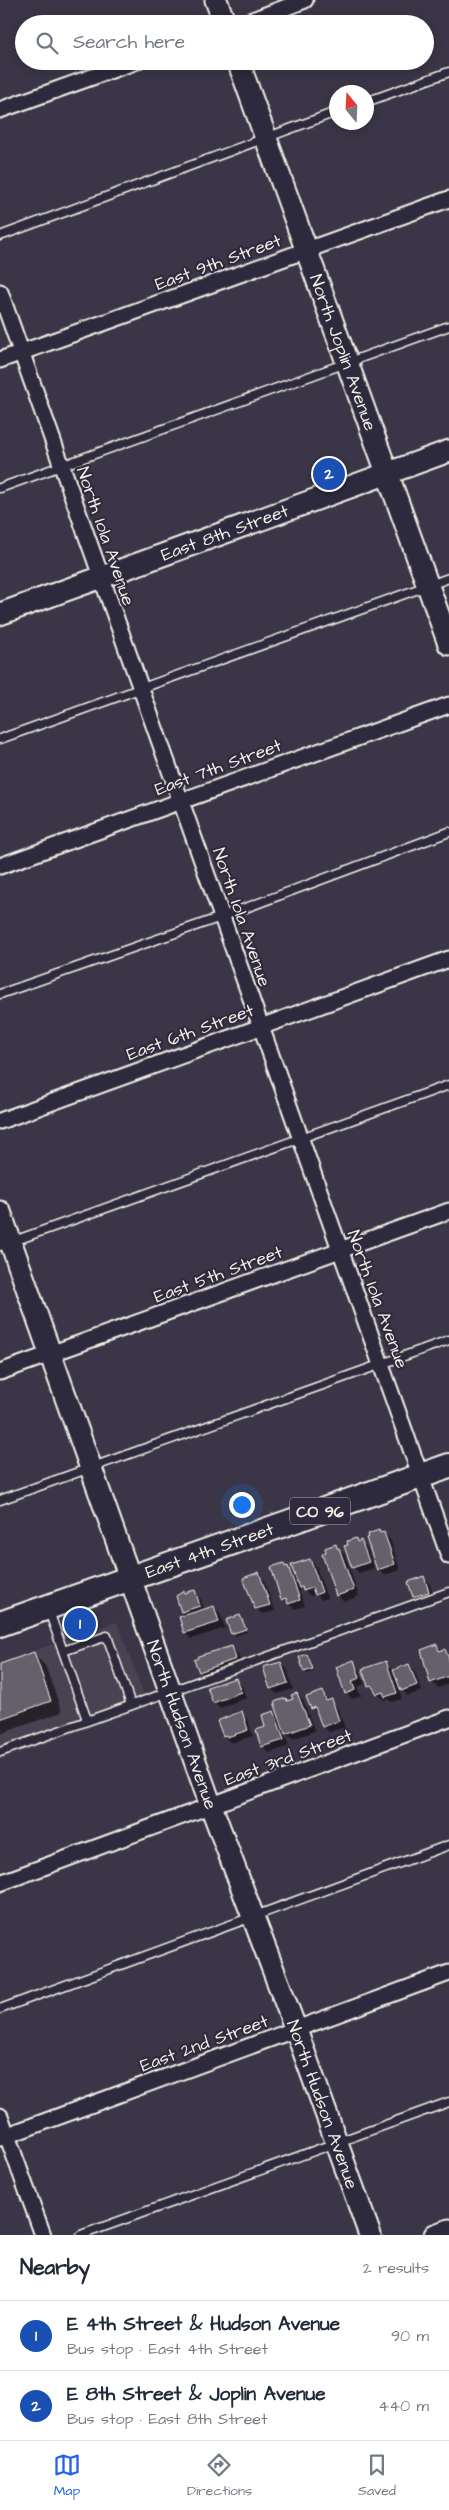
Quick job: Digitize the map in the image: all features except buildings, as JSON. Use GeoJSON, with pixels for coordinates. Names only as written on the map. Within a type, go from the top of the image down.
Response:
{"type":"FeatureCollection","features":[{"type":"Feature","properties":{"kind":"main road","name":"East 4th Street"},"geometry":{"type":"LineString","coordinates":[[0,1624],[129,1574],[449,1466]]}},
{"type":"Feature","properties":{"kind":"street"},"geometry":{"type":"LineString","coordinates":[[216,0],[221,15]]}},
{"type":"Feature","properties":{"kind":"street"},"geometry":{"type":"LineString","coordinates":[[266,15],[306,0]]}},
{"type":"Feature","properties":{"kind":"street"},"geometry":{"type":"LineString","coordinates":[[0,110],[112,70]]}},
{"type":"Feature","properties":{"kind":"street","name":"North Joplin Avenue"},"geometry":{"type":"LineString","coordinates":[[241,70],[449,644]]}},
{"type":"Feature","properties":{"kind":"street","name":"East 9th Street"},"geometry":{"type":"LineString","coordinates":[[0,360],[449,198]]}},
{"type":"Feature","properties":{"kind":"street","name":"North Iola Avenue"},"geometry":{"type":"LineString","coordinates":[[0,292],[180,801],[224,916],[260,1026],[449,1556]]}},
{"type":"Feature","properties":{"kind":"street","name":"East 8th Street"},"geometry":{"type":"LineString","coordinates":[[0,614],[449,451]]}},
{"type":"Feature","properties":{"kind":"street","name":"East 7th Street"},"geometry":{"type":"LineString","coordinates":[[0,866],[449,705]]}},
{"type":"Feature","properties":{"kind":"street","name":"East 6th Street"},"geometry":{"type":"LineString","coordinates":[[0,1121],[449,959]]}},
{"type":"Feature","properties":{"kind":"street","name":"East 5th Street"},"geometry":{"type":"LineString","coordinates":[[0,1372],[449,1211]]}},
{"type":"Feature","properties":{"kind":"street","name":"North Hudson Avenue"},"geometry":{"type":"LineString","coordinates":[[0,1212],[5,1244],[50,1354],[92,1468],[210,1806],[296,2030],[370,2235]]}},
{"type":"Feature","properties":{"kind":"street","name":"East 3rd Street"},"geometry":{"type":"LineString","coordinates":[[0,1883],[449,1718]]}},
{"type":"Feature","properties":{"kind":"street","name":"East 2nd Street"},"geometry":{"type":"LineString","coordinates":[[4,2137],[449,1973]]}},
{"type":"Feature","properties":{"kind":"street"},"geometry":{"type":"LineString","coordinates":[[0,2116],[4,2137],[43,2235]]}},
{"type":"Feature","properties":{"kind":"street"},"geometry":{"type":"LineString","coordinates":[[435,2235],[449,2230]]}},
{"type":"Feature","properties":{"kind":"lane"},"geometry":{"type":"LineString","coordinates":[[374,99],[449,72]]}},
{"type":"Feature","properties":{"kind":"lane"},"geometry":{"type":"LineString","coordinates":[[0,236],[329,115]]}},
{"type":"Feature","properties":{"kind":"lane"},"geometry":{"type":"LineString","coordinates":[[0,488],[449,326]]}},
{"type":"Feature","properties":{"kind":"lane"},"geometry":{"type":"LineString","coordinates":[[0,739],[449,578]]}},
{"type":"Feature","properties":{"kind":"lane"},"geometry":{"type":"LineString","coordinates":[[0,994],[224,916],[449,832]]}},
{"type":"Feature","properties":{"kind":"lane"},"geometry":{"type":"LineString","coordinates":[[5,1244],[449,1085]]}},
{"type":"Feature","properties":{"kind":"lane"},"geometry":{"type":"LineString","coordinates":[[0,1500],[449,1340]]}},
{"type":"Feature","properties":{"kind":"lane"},"geometry":{"type":"LineString","coordinates":[[0,1752],[449,1592]]}},
{"type":"Feature","properties":{"kind":"lane"},"geometry":{"type":"LineString","coordinates":[[48,1607],[87,1720]]}},
{"type":"Feature","properties":{"kind":"lane"},"geometry":{"type":"LineString","coordinates":[[63,1651],[107,1636],[131,1705]]}},
{"type":"Feature","properties":{"kind":"lane"},"geometry":{"type":"LineString","coordinates":[[0,2009],[449,1845]]}},
{"type":"Feature","properties":{"kind":"lane"},"geometry":{"type":"LineString","coordinates":[[81,2235],[449,2102]]}},
{"type":"Feature","properties":{"kind":"shaded area"},"geometry":{"type":"Polygon","coordinates":[[[117,1622],[148,1706],[0,1760],[0,1663],[117,1622]]]}},
{"type":"Feature","properties":{"kind":"place","name":"E 8th Street & Joplin Avenue"},"geometry":{"type":"Point","coordinates":[329,474]}},
{"type":"Feature","properties":{"kind":"place","name":"E 4th Street & Hudson Avenue"},"geometry":{"type":"Point","coordinates":[80,1624]}}]}
